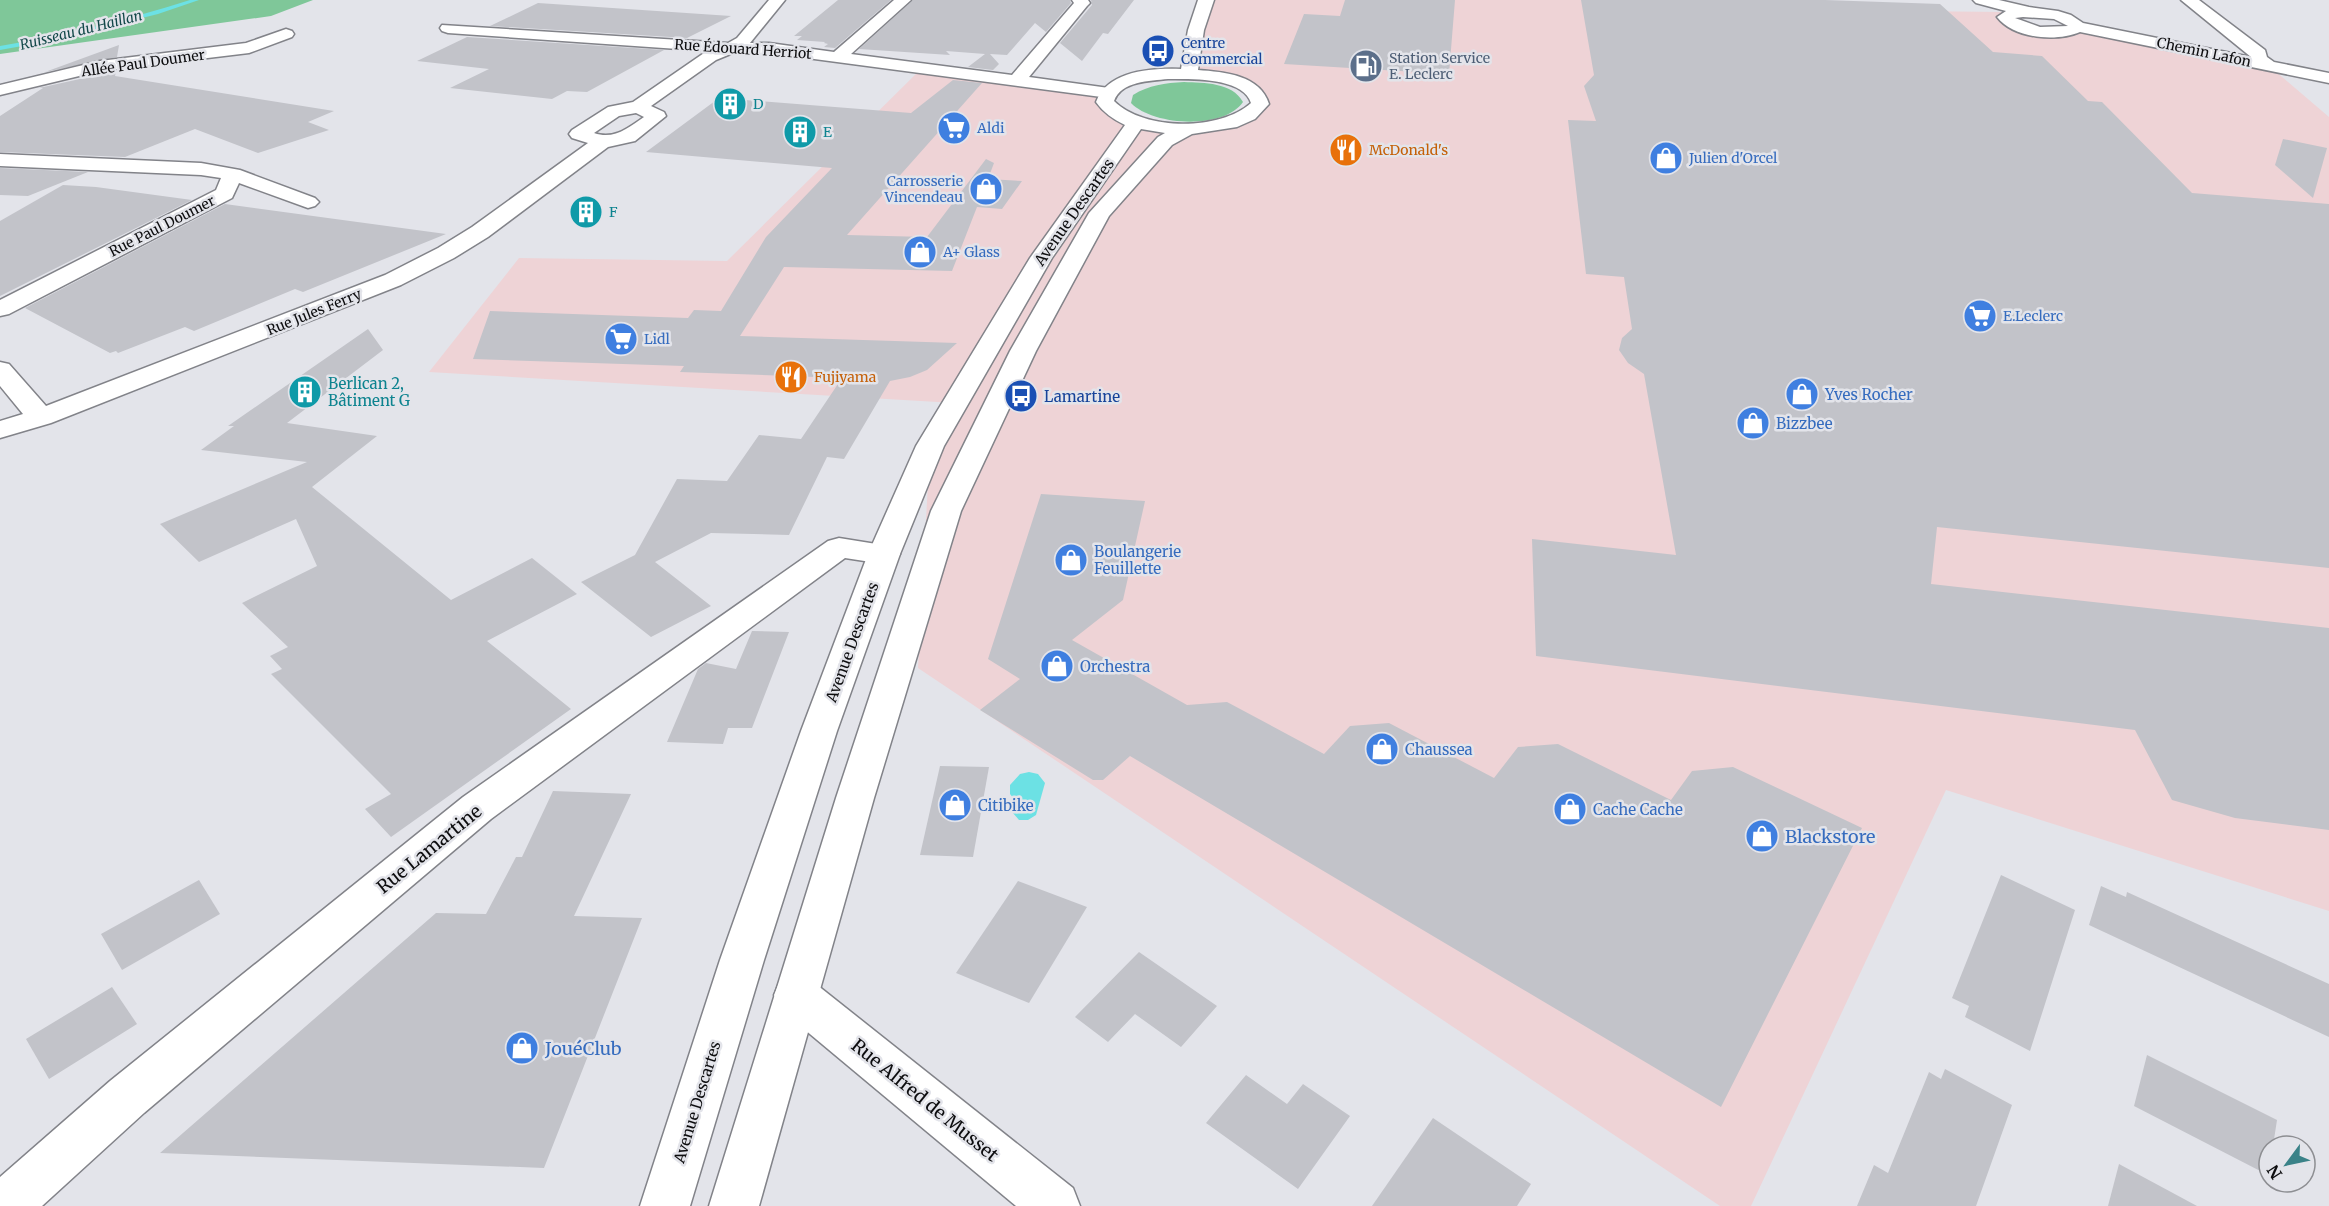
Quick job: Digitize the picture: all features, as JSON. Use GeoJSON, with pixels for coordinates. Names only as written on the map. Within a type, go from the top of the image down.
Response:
{"type":"FeatureCollection","features":[{"type":"Feature","properties":{"kind":"street"},"geometry":{"type":"LineString","coordinates":[[602,142],[579,134],[614,111],[638,107],[710,56],[732,48],[742,41],[777,0]]}},
{"type":"Feature","properties":{"kind":"street"},"geometry":{"type":"LineString","coordinates":[[839,56],[903,0]]}},
{"type":"Feature","properties":{"kind":"street"},"geometry":{"type":"LineString","coordinates":[[1018,79],[1082,3],[1080,0]]}},
{"type":"Feature","properties":{"kind":"street"},"geometry":{"type":"LineString","coordinates":[[1189,74],[1196,30],[1206,0]]}},
{"type":"Feature","properties":{"kind":"street"},"geometry":{"type":"LineString","coordinates":[[1963,0],[2010,13],[2029,12]]}},
{"type":"Feature","properties":{"kind":"street"},"geometry":{"type":"LineString","coordinates":[[1982,0],[2029,12],[2060,16],[2075,23],[2078,27],[2063,32],[2027,28],[2008,22],[2005,17],[2010,13]]}},
{"type":"Feature","properties":{"kind":"street"},"geometry":{"type":"LineString","coordinates":[[2189,0],[2241,37],[2259,54],[2259,59],[2269,65]]}},
{"type":"Feature","properties":{"kind":"street","name":"Chemin Lafon"},"geometry":{"type":"LineString","coordinates":[[2078,27],[2329,78]]}},
{"type":"Feature","properties":{"kind":"street","name":"Rue Édouard Herriot"},"geometry":{"type":"LineString","coordinates":[[448,28],[732,48],[769,48],[1018,79],[1108,93]]}},
{"type":"Feature","properties":{"kind":"street","name":"Allée Paul Doumer"},"geometry":{"type":"LineString","coordinates":[[0,90],[100,66],[249,48],[286,34]]}},
{"type":"Feature","properties":{"kind":"street","name":"Avenue Descartes"},"geometry":{"type":"LineString","coordinates":[[1189,74],[1235,81],[1247,86],[1260,99],[1256,110],[1232,122],[1189,128],[1136,123],[1109,110],[1105,102],[1108,93],[1118,86],[1149,76],[1189,74]]}},
{"type":"Feature","properties":{"kind":"street","name":"Rue Jules Ferry"},"geometry":{"type":"LineString","coordinates":[[0,430],[41,417],[393,280],[446,253],[480,232],[602,142],[628,137],[657,116],[638,107]]}},
{"type":"Feature","properties":{"kind":"street","name":"Avenue Descartes"},"geometry":{"type":"LineString","coordinates":[[665,1206],[742,960],[815,742],[884,554],[930,446],[1016,296],[1081,199],[1106,169],[1136,123]]}},
{"type":"Feature","properties":{"kind":"street","name":"Avenue Descartes"},"geometry":{"type":"LineString","coordinates":[[734,1206],[900,652],[946,512],[1023,351],[1100,213],[1165,141],[1189,128]]}},
{"type":"Feature","properties":{"kind":"street","name":"Rue Paul Doumer"},"geometry":{"type":"LineString","coordinates":[[0,160],[201,169],[233,174],[225,194],[0,309]]}},
{"type":"Feature","properties":{"kind":"street"},"geometry":{"type":"LineString","coordinates":[[233,174],[308,202]]}},
{"type":"Feature","properties":{"kind":"street"},"geometry":{"type":"LineString","coordinates":[[0,370],[41,417]]}},
{"type":"Feature","properties":{"kind":"street","name":"Rue Lamartine"},"geometry":{"type":"LineString","coordinates":[[5,1206],[127,1097],[477,808],[839,548],[884,554]]}},
{"type":"Feature","properties":{"kind":"street","name":"Rue Alfred de Musset"},"geometry":{"type":"LineString","coordinates":[[796,994],[1055,1206]]}},
{"type":"Feature","properties":{"kind":"shaded area"},"geometry":{"type":"Polygon","coordinates":[[[1206,0],[1685,0],[1905,11],[2004,12],[1998,16],[2002,22],[2024,29],[2080,26],[2268,65],[2329,117],[2329,911],[1946,790],[1751,1206],[1720,1206],[918,668],[930,446],[955,403],[429,372],[519,258],[727,261],[924,66],[1106,97],[1136,123],[1210,127],[1256,110],[1247,86],[1189,74],[1206,0]]]}},
{"type":"Feature","properties":{"kind":"green space"},"geometry":{"type":"Polygon","coordinates":[[[0,0],[313,0],[271,16],[0,54],[0,0]]]}},
{"type":"Feature","properties":{"kind":"green space"},"geometry":{"type":"Polygon","coordinates":[[[1184,82],[1209,83],[1225,87],[1238,95],[1243,102],[1234,111],[1221,117],[1188,122],[1155,116],[1141,111],[1131,103],[1133,95],[1145,89],[1184,82]]]}},
{"type":"Feature","properties":{"kind":"water"},"geometry":{"type":"Polygon","coordinates":[[[1029,772],[1038,774],[1045,783],[1036,815],[1028,820],[1019,820],[1012,812],[1014,799],[1010,794],[1010,785],[1020,774],[1029,772]]]}},
{"type":"Feature","properties":{"kind":"building"},"geometry":{"type":"Polygon","coordinates":[[[838,0],[891,0],[835,48],[824,47],[828,44],[825,42],[797,40],[802,36],[794,36],[838,0]]]}},
{"type":"Feature","properties":{"kind":"building"},"geometry":{"type":"Polygon","coordinates":[[[913,0],[1070,0],[1071,3],[1046,32],[1035,23],[1007,55],[990,54],[999,64],[993,70],[968,67],[985,54],[946,51],[950,55],[859,49],[913,0]]]}},
{"type":"Feature","properties":{"kind":"building"},"geometry":{"type":"Polygon","coordinates":[[[1091,0],[1134,0],[1108,34],[1103,33],[1082,61],[1060,43],[1092,5],[1091,0]]]}},
{"type":"Feature","properties":{"kind":"building"},"geometry":{"type":"Polygon","coordinates":[[[1345,0],[1455,0],[1449,74],[1284,64],[1304,14],[1340,16],[1345,0]]]}},
{"type":"Feature","properties":{"kind":"building","name":"E.Leclerc"},"geometry":{"type":"Polygon","coordinates":[[[1581,0],[1825,0],[1940,4],[1993,52],[2042,56],[2088,101],[2102,102],[2192,193],[2329,204],[2329,568],[1937,527],[1931,584],[2329,628],[2329,830],[2235,818],[2172,800],[2135,730],[1536,656],[1532,539],[1676,555],[1644,374],[1628,363],[1619,350],[1622,338],[1632,329],[1624,277],[1586,274],[1568,120],[1596,121],[1584,86],[1594,75],[1581,0]]]}},
{"type":"Feature","properties":{"kind":"building"},"geometry":{"type":"Polygon","coordinates":[[[538,3],[731,16],[687,38],[490,26],[538,3]]]}},
{"type":"Feature","properties":{"kind":"building"},"geometry":{"type":"Polygon","coordinates":[[[467,37],[664,50],[587,92],[567,91],[552,99],[450,88],[489,69],[417,61],[467,37]]]}},
{"type":"Feature","properties":{"kind":"building"},"geometry":{"type":"Polygon","coordinates":[[[119,45],[117,57],[45,72],[119,45]]]}},
{"type":"Feature","properties":{"kind":"building"},"geometry":{"type":"Polygon","coordinates":[[[116,71],[115,76],[334,111],[308,122],[329,130],[258,153],[195,129],[125,157],[0,152],[0,116],[43,88],[39,88],[116,71]]]}},
{"type":"Feature","properties":{"kind":"building"},"geometry":{"type":"Polygon","coordinates":[[[953,80],[982,83],[847,235],[927,237],[986,159],[994,163],[988,179],[1022,181],[1002,209],[977,207],[952,271],[784,267],[740,336],[957,343],[927,370],[910,377],[890,381],[844,459],[827,457],[789,535],[711,533],[655,562],[711,606],[651,637],[581,582],[635,555],[677,479],[727,481],[759,435],[801,439],[842,378],[680,372],[684,366],[473,359],[490,311],[688,318],[694,310],[721,311],[766,237],[832,168],[646,152],[719,98],[911,113],[953,80]]]}},
{"type":"Feature","properties":{"kind":"building"},"geometry":{"type":"Polygon","coordinates":[[[2283,139],[2327,148],[2313,198],[2275,165],[2283,139]]]}},
{"type":"Feature","properties":{"kind":"building"},"geometry":{"type":"Polygon","coordinates":[[[0,168],[88,172],[28,196],[0,195],[0,168]]]}},
{"type":"Feature","properties":{"kind":"building"},"geometry":{"type":"Polygon","coordinates":[[[63,185],[96,187],[192,200],[0,296],[0,221],[63,185]]]}},
{"type":"Feature","properties":{"kind":"building"},"geometry":{"type":"Polygon","coordinates":[[[225,204],[446,234],[303,292],[295,289],[194,331],[185,327],[118,353],[116,351],[110,353],[25,308],[225,204]]]}},
{"type":"Feature","properties":{"kind":"building"},"geometry":{"type":"Polygon","coordinates":[[[368,329],[383,350],[287,423],[377,436],[312,487],[451,600],[532,558],[577,594],[487,641],[571,709],[391,837],[365,809],[391,794],[271,674],[282,669],[270,656],[288,647],[242,603],[317,566],[296,519],[199,562],[160,524],[307,462],[201,450],[234,426],[228,426],[368,329]]]}},
{"type":"Feature","properties":{"kind":"building"},"geometry":{"type":"Polygon","coordinates":[[[1041,494],[1145,501],[1123,600],[1072,640],[1187,705],[1227,702],[1324,754],[1350,726],[1389,723],[1494,778],[1518,747],[1558,744],[1671,800],[1692,771],[1733,767],[1862,828],[1721,1107],[1130,756],[1103,780],[1093,780],[980,710],[1020,679],[988,659],[1041,494]]]}},
{"type":"Feature","properties":{"kind":"building"},"geometry":{"type":"Polygon","coordinates":[[[752,631],[789,632],[752,728],[728,728],[723,744],[667,742],[698,669],[706,663],[736,669],[752,631]]]}},
{"type":"Feature","properties":{"kind":"building"},"geometry":{"type":"Polygon","coordinates":[[[940,766],[989,767],[973,857],[920,855],[940,766]]]}},
{"type":"Feature","properties":{"kind":"building"},"geometry":{"type":"Polygon","coordinates":[[[553,791],[631,794],[574,916],[642,918],[544,1168],[160,1153],[436,913],[486,914],[516,857],[522,857],[553,791]]]}},
{"type":"Feature","properties":{"kind":"building"},"geometry":{"type":"Polygon","coordinates":[[[2001,875],[2075,910],[2030,1051],[1965,1017],[1969,1006],[1952,998],[2001,875]]]}},
{"type":"Feature","properties":{"kind":"building"},"geometry":{"type":"Polygon","coordinates":[[[199,880],[220,914],[122,970],[101,934],[199,880]]]}},
{"type":"Feature","properties":{"kind":"building"},"geometry":{"type":"Polygon","coordinates":[[[1018,881],[1087,907],[1029,1003],[956,973],[1018,881]]]}},
{"type":"Feature","properties":{"kind":"building"},"geometry":{"type":"Polygon","coordinates":[[[2101,886],[2126,897],[2127,892],[2329,984],[2329,1037],[2089,925],[2101,886]]]}},
{"type":"Feature","properties":{"kind":"building"},"geometry":{"type":"Polygon","coordinates":[[[1139,952],[1217,1006],[1181,1047],[1135,1014],[1108,1042],[1075,1017],[1139,952]]]}},
{"type":"Feature","properties":{"kind":"building"},"geometry":{"type":"Polygon","coordinates":[[[112,987],[137,1024],[49,1079],[26,1039],[112,987]]]}},
{"type":"Feature","properties":{"kind":"building"},"geometry":{"type":"Polygon","coordinates":[[[2147,1055],[2277,1120],[2275,1134],[2257,1134],[2257,1169],[2134,1106],[2147,1055]]]}},
{"type":"Feature","properties":{"kind":"building"},"geometry":{"type":"Polygon","coordinates":[[[1945,1069],[2012,1105],[1976,1206],[1857,1206],[1874,1165],[1888,1173],[1929,1072],[1941,1079],[1945,1069]]]}},
{"type":"Feature","properties":{"kind":"building"},"geometry":{"type":"Polygon","coordinates":[[[1246,1075],[1287,1104],[1303,1084],[1350,1116],[1298,1189],[1206,1123],[1246,1075]]]}},
{"type":"Feature","properties":{"kind":"building"},"geometry":{"type":"Polygon","coordinates":[[[1433,1118],[1531,1184],[1517,1206],[1372,1206],[1433,1118]]]}},
{"type":"Feature","properties":{"kind":"building"},"geometry":{"type":"Polygon","coordinates":[[[2119,1164],[2197,1206],[2108,1206],[2119,1164]]]}},
{"type":"Feature","properties":{"kind":"waterway","name":"Ruisseau du Haillan"},"geometry":{"type":"LineString","coordinates":[[0,48],[48,40],[156,13],[196,0]]}},
{"type":"Feature","properties":{"kind":"place","name":"Centre Commercial"},"geometry":{"type":"Point","coordinates":[1158,51]}},
{"type":"Feature","properties":{"kind":"place","name":"Station Service E. Leclerc"},"geometry":{"type":"Point","coordinates":[1366,66]}},
{"type":"Feature","properties":{"kind":"place","name":"D"},"geometry":{"type":"Point","coordinates":[730,104]}},
{"type":"Feature","properties":{"kind":"place","name":"Aldi"},"geometry":{"type":"Point","coordinates":[954,128]}},
{"type":"Feature","properties":{"kind":"place","name":"E"},"geometry":{"type":"Point","coordinates":[800,132]}},
{"type":"Feature","properties":{"kind":"place","name":"McDonald's"},"geometry":{"type":"Point","coordinates":[1346,150]}},
{"type":"Feature","properties":{"kind":"place","name":"Julien d'Orcel"},"geometry":{"type":"Point","coordinates":[1666,158]}},
{"type":"Feature","properties":{"kind":"place","name":"Carrosserie Vincendeau"},"geometry":{"type":"Point","coordinates":[986,189]}},
{"type":"Feature","properties":{"kind":"place","name":"F"},"geometry":{"type":"Point","coordinates":[586,212]}},
{"type":"Feature","properties":{"kind":"place","name":"A+ Glass"},"geometry":{"type":"Point","coordinates":[920,252]}},
{"type":"Feature","properties":{"kind":"place","name":"E.Leclerc"},"geometry":{"type":"Point","coordinates":[1980,316]}},
{"type":"Feature","properties":{"kind":"place","name":"Lidl"},"geometry":{"type":"Point","coordinates":[621,339]}},
{"type":"Feature","properties":{"kind":"place","name":"Fujiyama"},"geometry":{"type":"Point","coordinates":[791,377]}},
{"type":"Feature","properties":{"kind":"place","name":"Berlican 2, Bâtiment G"},"geometry":{"type":"Point","coordinates":[305,392]}},
{"type":"Feature","properties":{"kind":"place","name":"Yves Rocher"},"geometry":{"type":"Point","coordinates":[1802,394]}},
{"type":"Feature","properties":{"kind":"place","name":"Lamartine"},"geometry":{"type":"Point","coordinates":[1021,396]}},
{"type":"Feature","properties":{"kind":"place","name":"Bizzbee"},"geometry":{"type":"Point","coordinates":[1753,423]}},
{"type":"Feature","properties":{"kind":"place","name":"Boulangerie Feuillette"},"geometry":{"type":"Point","coordinates":[1071,560]}},
{"type":"Feature","properties":{"kind":"place","name":"Orchestra"},"geometry":{"type":"Point","coordinates":[1057,666]}},
{"type":"Feature","properties":{"kind":"place","name":"Chaussea"},"geometry":{"type":"Point","coordinates":[1382,749]}},
{"type":"Feature","properties":{"kind":"place","name":"Citibike"},"geometry":{"type":"Point","coordinates":[955,805]}},
{"type":"Feature","properties":{"kind":"place","name":"Cache Cache"},"geometry":{"type":"Point","coordinates":[1570,809]}},
{"type":"Feature","properties":{"kind":"place","name":"Blackstore"},"geometry":{"type":"Point","coordinates":[1762,836]}},
{"type":"Feature","properties":{"kind":"place","name":"JouéClub"},"geometry":{"type":"Point","coordinates":[522,1048]}}]}
